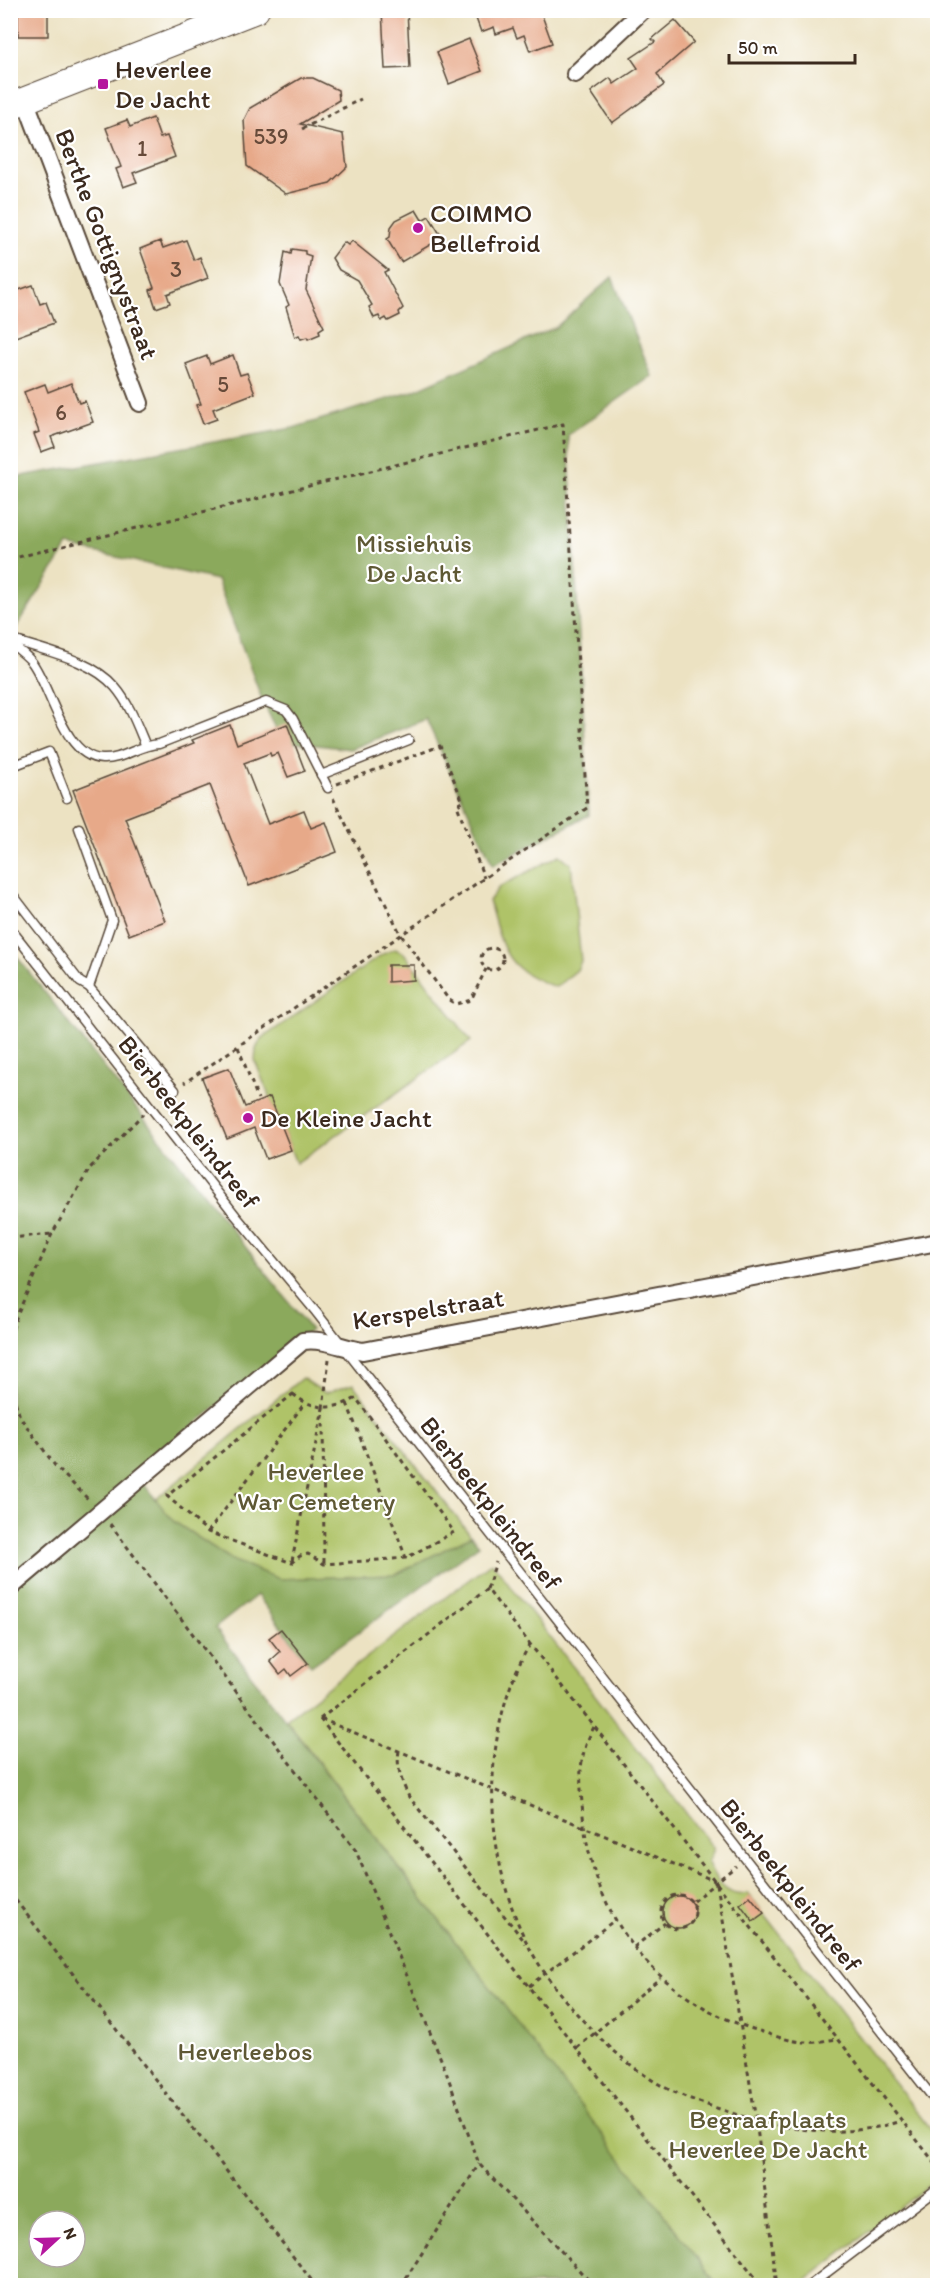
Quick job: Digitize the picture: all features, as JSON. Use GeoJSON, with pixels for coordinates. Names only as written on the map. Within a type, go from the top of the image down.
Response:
{"type":"FeatureCollection","features":[{"type":"Feature","properties":{"kind":"main road"},"geometry":{"type":"LineString","coordinates":[[16,108],[256,10]]}},
{"type":"Feature","properties":{"kind":"street"},"geometry":{"type":"LineString","coordinates":[[575,75],[643,10]]}},
{"type":"Feature","properties":{"kind":"street","name":"Berthe Gottignystraat"},"geometry":{"type":"LineString","coordinates":[[16,108],[140,403]]}},
{"type":"Feature","properties":{"kind":"street","name":"Kerspelstraat"},"geometry":{"type":"LineString","coordinates":[[10,1588],[303,1341],[316,1339],[337,1346],[375,1348],[938,1242]]}},
{"type":"Feature","properties":{"kind":"lane"},"geometry":{"type":"LineString","coordinates":[[10,641],[89,667],[104,676],[116,688],[133,716],[145,744]]}},
{"type":"Feature","properties":{"kind":"lane"},"geometry":{"type":"LineString","coordinates":[[10,641],[32,662],[61,723],[85,753],[98,759],[113,759],[145,744],[159,744],[266,702],[286,710],[293,719],[328,788]]}},
{"type":"Feature","properties":{"kind":"lane"},"geometry":{"type":"LineString","coordinates":[[321,775],[409,740]]}},
{"type":"Feature","properties":{"kind":"lane"},"geometry":{"type":"LineString","coordinates":[[10,767],[49,752],[67,798]]}},
{"type":"Feature","properties":{"kind":"lane"},"geometry":{"type":"LineString","coordinates":[[79,828],[112,920],[88,987]]}},
{"type":"Feature","properties":{"kind":"lane"},"geometry":{"type":"LineString","coordinates":[[10,891],[80,982],[88,987],[175,1090]]}},
{"type":"Feature","properties":{"kind":"lane","name":"Bierbeekpleindreef"},"geometry":{"type":"LineString","coordinates":[[10,928],[337,1346],[938,2104]]}},
{"type":"Feature","properties":{"kind":"lane"},"geometry":{"type":"LineString","coordinates":[[809,2286],[938,2188]]}},
{"type":"Feature","properties":{"kind":"path"},"geometry":{"type":"LineString","coordinates":[[302,129],[362,99]]}},
{"type":"Feature","properties":{"kind":"path"},"geometry":{"type":"LineString","coordinates":[[10,559],[563,424],[587,808],[175,1090]]}},
{"type":"Feature","properties":{"kind":"path"},"geometry":{"type":"LineString","coordinates":[[484,878],[457,805],[463,802],[440,746],[328,788],[401,935],[449,1000],[456,1004],[471,1000],[486,969]]}},
{"type":"Feature","properties":{"kind":"path"},"geometry":{"type":"LineString","coordinates":[[489,948],[500,950],[503,957],[502,964],[494,970],[486,969],[481,963],[482,952],[489,948]]}},
{"type":"Feature","properties":{"kind":"path"},"geometry":{"type":"LineString","coordinates":[[238,1047],[258,1099]]}},
{"type":"Feature","properties":{"kind":"path"},"geometry":{"type":"LineString","coordinates":[[10,1338],[16,1318],[52,1234],[90,1168],[150,1108]]}},
{"type":"Feature","properties":{"kind":"path"},"geometry":{"type":"LineString","coordinates":[[10,1238],[52,1234]]}},
{"type":"Feature","properties":{"kind":"path"},"geometry":{"type":"LineString","coordinates":[[292,1563],[337,1346]]}},
{"type":"Feature","properties":{"kind":"path"},"geometry":{"type":"LineString","coordinates":[[10,1385],[20,1417],[56,1467],[101,1513],[356,1851],[445,2069],[479,2164],[594,2286]]}},
{"type":"Feature","properties":{"kind":"path"},"geometry":{"type":"LineString","coordinates":[[293,1394],[304,1403],[323,1408],[347,1403],[356,1398],[454,1532],[406,1558],[324,1564],[308,1554],[300,1556],[292,1563],[208,1532],[167,1496],[293,1394]]}},
{"type":"Feature","properties":{"kind":"path"},"geometry":{"type":"LineString","coordinates":[[208,1532],[304,1403]]}},
{"type":"Feature","properties":{"kind":"path"},"geometry":{"type":"LineString","coordinates":[[347,1403],[406,1558]]}},
{"type":"Feature","properties":{"kind":"path"},"geometry":{"type":"LineString","coordinates":[[323,1408],[324,1564]]}},
{"type":"Feature","properties":{"kind":"path"},"geometry":{"type":"LineString","coordinates":[[320,1719],[487,1589],[500,1549]]}},
{"type":"Feature","properties":{"kind":"path"},"geometry":{"type":"LineString","coordinates":[[487,1589],[938,2168]]}},
{"type":"Feature","properties":{"kind":"path"},"geometry":{"type":"LineString","coordinates":[[528,1946],[512,1904],[500,1862],[494,1828],[493,1790],[496,1746],[506,1702],[517,1666],[530,1644]]}},
{"type":"Feature","properties":{"kind":"path"},"geometry":{"type":"LineString","coordinates":[[320,1719],[716,1882]]}},
{"type":"Feature","properties":{"kind":"path"},"geometry":{"type":"LineString","coordinates":[[320,1719],[762,2286]]}},
{"type":"Feature","properties":{"kind":"path"},"geometry":{"type":"LineString","coordinates":[[594,1727],[582,1750],[580,1783],[584,1827],[593,1870],[615,1919],[634,1947],[660,1978],[713,2014],[740,2025],[805,2043],[838,2039]]}},
{"type":"Feature","properties":{"kind":"path"},"geometry":{"type":"LineString","coordinates":[[399,1751],[397,1760],[402,1784],[409,1797],[594,2033],[658,2083],[694,2099],[756,2120],[830,2132],[870,2130],[901,2121]]}},
{"type":"Feature","properties":{"kind":"path"},"geometry":{"type":"LineString","coordinates":[[693,1901],[745,1859]]}},
{"type":"Feature","properties":{"kind":"path"},"geometry":{"type":"LineString","coordinates":[[716,1882],[756,2120],[777,2286]]}},
{"type":"Feature","properties":{"kind":"path"},"geometry":{"type":"LineString","coordinates":[[10,1893],[316,2286]]}},
{"type":"Feature","properties":{"kind":"path"},"geometry":{"type":"LineString","coordinates":[[682,1895],[693,1901],[696,1911],[690,1927],[679,1930],[665,1923],[661,1910],[666,1899],[682,1895]]}},
{"type":"Feature","properties":{"kind":"path"},"geometry":{"type":"LineString","coordinates":[[529,1986],[615,1919]]}},
{"type":"Feature","properties":{"kind":"path"},"geometry":{"type":"LineString","coordinates":[[634,1947],[665,1923]]}},
{"type":"Feature","properties":{"kind":"path"},"geometry":{"type":"LineString","coordinates":[[576,2048],[660,1978]]}},
{"type":"Feature","properties":{"kind":"path"},"geometry":{"type":"LineString","coordinates":[[401,2286],[479,2164]]}},
{"type":"Feature","properties":{"kind":"path"},"geometry":{"type":"LineString","coordinates":[[10,2281],[15,2286]]}},
{"type":"Feature","properties":{"kind":"green space","name":"Missiehuis De Jacht"},"geometry":{"type":"Polygon","coordinates":[[[612,277],[652,376],[568,435],[589,815],[493,865],[426,719],[351,749],[282,741],[263,702],[217,580],[68,546],[16,628],[11,624],[11,478],[293,428],[411,392],[556,327],[612,277]]]}},
{"type":"Feature","properties":{"kind":"green space"},"geometry":{"type":"Polygon","coordinates":[[[560,855],[571,864],[581,961],[577,970],[556,987],[526,973],[508,956],[498,933],[489,901],[499,887],[560,855]]]}},
{"type":"Feature","properties":{"kind":"green space","name":"Heverleebos"},"geometry":{"type":"Polygon","coordinates":[[[10,948],[311,1330],[135,1473],[173,1521],[232,1560],[279,1579],[395,1575],[471,1536],[479,1545],[311,1666],[257,1595],[215,1628],[718,2285],[11,2285],[10,948]]]}},
{"type":"Feature","properties":{"kind":"green space"},"geometry":{"type":"Polygon","coordinates":[[[395,949],[404,953],[471,1041],[296,1163],[255,1061],[256,1049],[261,1039],[383,954],[395,949]]]}},
{"type":"Feature","properties":{"kind":"green space","name":"Heverlee War Cemetery"},"geometry":{"type":"Polygon","coordinates":[[[302,1378],[325,1393],[353,1384],[471,1536],[395,1575],[279,1579],[232,1560],[173,1521],[155,1500],[302,1378]]]}},
{"type":"Feature","properties":{"kind":"green space","name":"Begraafplaats Heverlee De Jacht"},"geometry":{"type":"Polygon","coordinates":[[[492,1562],[714,1849],[708,1862],[718,1881],[734,1894],[748,1893],[937,2138],[937,2179],[800,2285],[11,2285],[10,1613],[714,2282],[286,1719],[492,1562]]]}},
{"type":"Feature","properties":{"kind":"building"},"geometry":{"type":"Polygon","coordinates":[[[18,10],[48,10],[48,36],[18,36],[18,10]]]}},
{"type":"Feature","properties":{"kind":"building"},"geometry":{"type":"Polygon","coordinates":[[[382,10],[407,10],[410,68],[385,69],[382,10]]]}},
{"type":"Feature","properties":{"kind":"building"},"geometry":{"type":"Polygon","coordinates":[[[473,10],[499,10],[501,17],[518,10],[540,10],[552,43],[530,51],[524,35],[517,38],[513,28],[496,34],[494,27],[481,32],[473,10]]]}},
{"type":"Feature","properties":{"kind":"building"},"geometry":{"type":"Polygon","coordinates":[[[675,20],[694,42],[657,74],[664,85],[612,123],[591,92],[610,78],[614,84],[638,68],[631,58],[655,42],[652,39],[675,20]]]}},
{"type":"Feature","properties":{"kind":"building"},"geometry":{"type":"Polygon","coordinates":[[[469,39],[482,71],[449,84],[437,52],[469,39]]]}},
{"type":"Feature","properties":{"kind":"building"},"geometry":{"type":"Polygon","coordinates":[[[301,78],[313,78],[338,90],[339,100],[300,124],[343,134],[347,167],[330,183],[286,194],[247,166],[244,120],[250,108],[301,78]]]}},
{"type":"Feature","properties":{"kind":"building"},"geometry":{"type":"Polygon","coordinates":[[[153,118],[160,138],[167,136],[175,157],[133,173],[137,182],[123,187],[116,169],[121,167],[106,128],[127,120],[130,127],[153,118]]]}},
{"type":"Feature","properties":{"kind":"building","name":"COIMMO Bellefroid"},"geometry":{"type":"Polygon","coordinates":[[[416,210],[422,220],[429,216],[440,234],[433,238],[435,242],[401,262],[387,239],[390,237],[391,227],[396,220],[416,210]]]}},
{"type":"Feature","properties":{"kind":"building"},"geometry":{"type":"Polygon","coordinates":[[[186,240],[194,260],[200,257],[208,278],[167,294],[170,303],[156,308],[150,290],[154,288],[140,249],[160,241],[163,248],[186,240]]]}},
{"type":"Feature","properties":{"kind":"building"},"geometry":{"type":"Polygon","coordinates":[[[352,241],[388,270],[384,272],[403,308],[399,312],[400,315],[388,321],[386,318],[381,321],[379,316],[374,318],[369,307],[372,305],[357,280],[339,270],[332,258],[344,242],[348,245],[352,241]]]}},
{"type":"Feature","properties":{"kind":"building"},"geometry":{"type":"Polygon","coordinates":[[[292,249],[305,251],[305,254],[311,256],[306,290],[324,327],[319,330],[320,334],[308,339],[307,337],[301,339],[299,335],[295,337],[286,307],[289,305],[280,284],[285,252],[291,254],[292,249]]]}},
{"type":"Feature","properties":{"kind":"building"},"geometry":{"type":"Polygon","coordinates":[[[33,285],[40,304],[46,302],[54,323],[10,339],[10,293],[33,285]]]}},
{"type":"Feature","properties":{"kind":"building"},"geometry":{"type":"Polygon","coordinates":[[[233,355],[240,375],[247,373],[255,393],[213,409],[217,419],[203,424],[196,405],[201,404],[186,364],[207,356],[210,364],[233,355]]]}},
{"type":"Feature","properties":{"kind":"building"},"geometry":{"type":"Polygon","coordinates":[[[71,383],[79,403],[85,401],[93,422],[51,437],[55,447],[41,452],[34,434],[39,432],[24,392],[45,384],[48,392],[71,383]]]}},
{"type":"Feature","properties":{"kind":"building"},"geometry":{"type":"Polygon","coordinates":[[[287,724],[305,771],[288,777],[278,753],[271,756],[270,753],[244,763],[268,824],[304,810],[311,828],[326,822],[337,852],[249,886],[210,785],[125,818],[165,921],[129,935],[73,790],[194,743],[192,740],[230,725],[237,744],[287,724]]]}},
{"type":"Feature","properties":{"kind":"building"},"geometry":{"type":"Polygon","coordinates":[[[388,965],[414,965],[414,980],[388,982],[388,965]]]}},
{"type":"Feature","properties":{"kind":"building","name":"De Kleine Jacht"},"geometry":{"type":"Polygon","coordinates":[[[229,1068],[245,1107],[270,1097],[291,1150],[266,1159],[254,1128],[227,1139],[202,1078],[229,1068]]]}},
{"type":"Feature","properties":{"kind":"building"},"geometry":{"type":"Polygon","coordinates":[[[281,1629],[308,1663],[291,1676],[286,1669],[280,1674],[270,1661],[280,1652],[269,1638],[281,1629]]]}},
{"type":"Feature","properties":{"kind":"building"},"geometry":{"type":"Polygon","coordinates":[[[679,1896],[690,1901],[695,1912],[690,1923],[679,1928],[668,1923],[663,1912],[668,1901],[679,1896]]]}},
{"type":"Feature","properties":{"kind":"building"},"geometry":{"type":"Polygon","coordinates":[[[750,1896],[764,1913],[753,1921],[740,1904],[750,1896]]]}},
{"type":"Feature","properties":{"kind":"place","name":"Heverlee De Jacht"},"geometry":{"type":"Point","coordinates":[103,84]}},
{"type":"Feature","properties":{"kind":"place","name":"COIMMO Bellefroid"},"geometry":{"type":"Point","coordinates":[418,228]}},
{"type":"Feature","properties":{"kind":"place","name":"De Kleine Jacht"},"geometry":{"type":"Point","coordinates":[248,1118]}}]}
